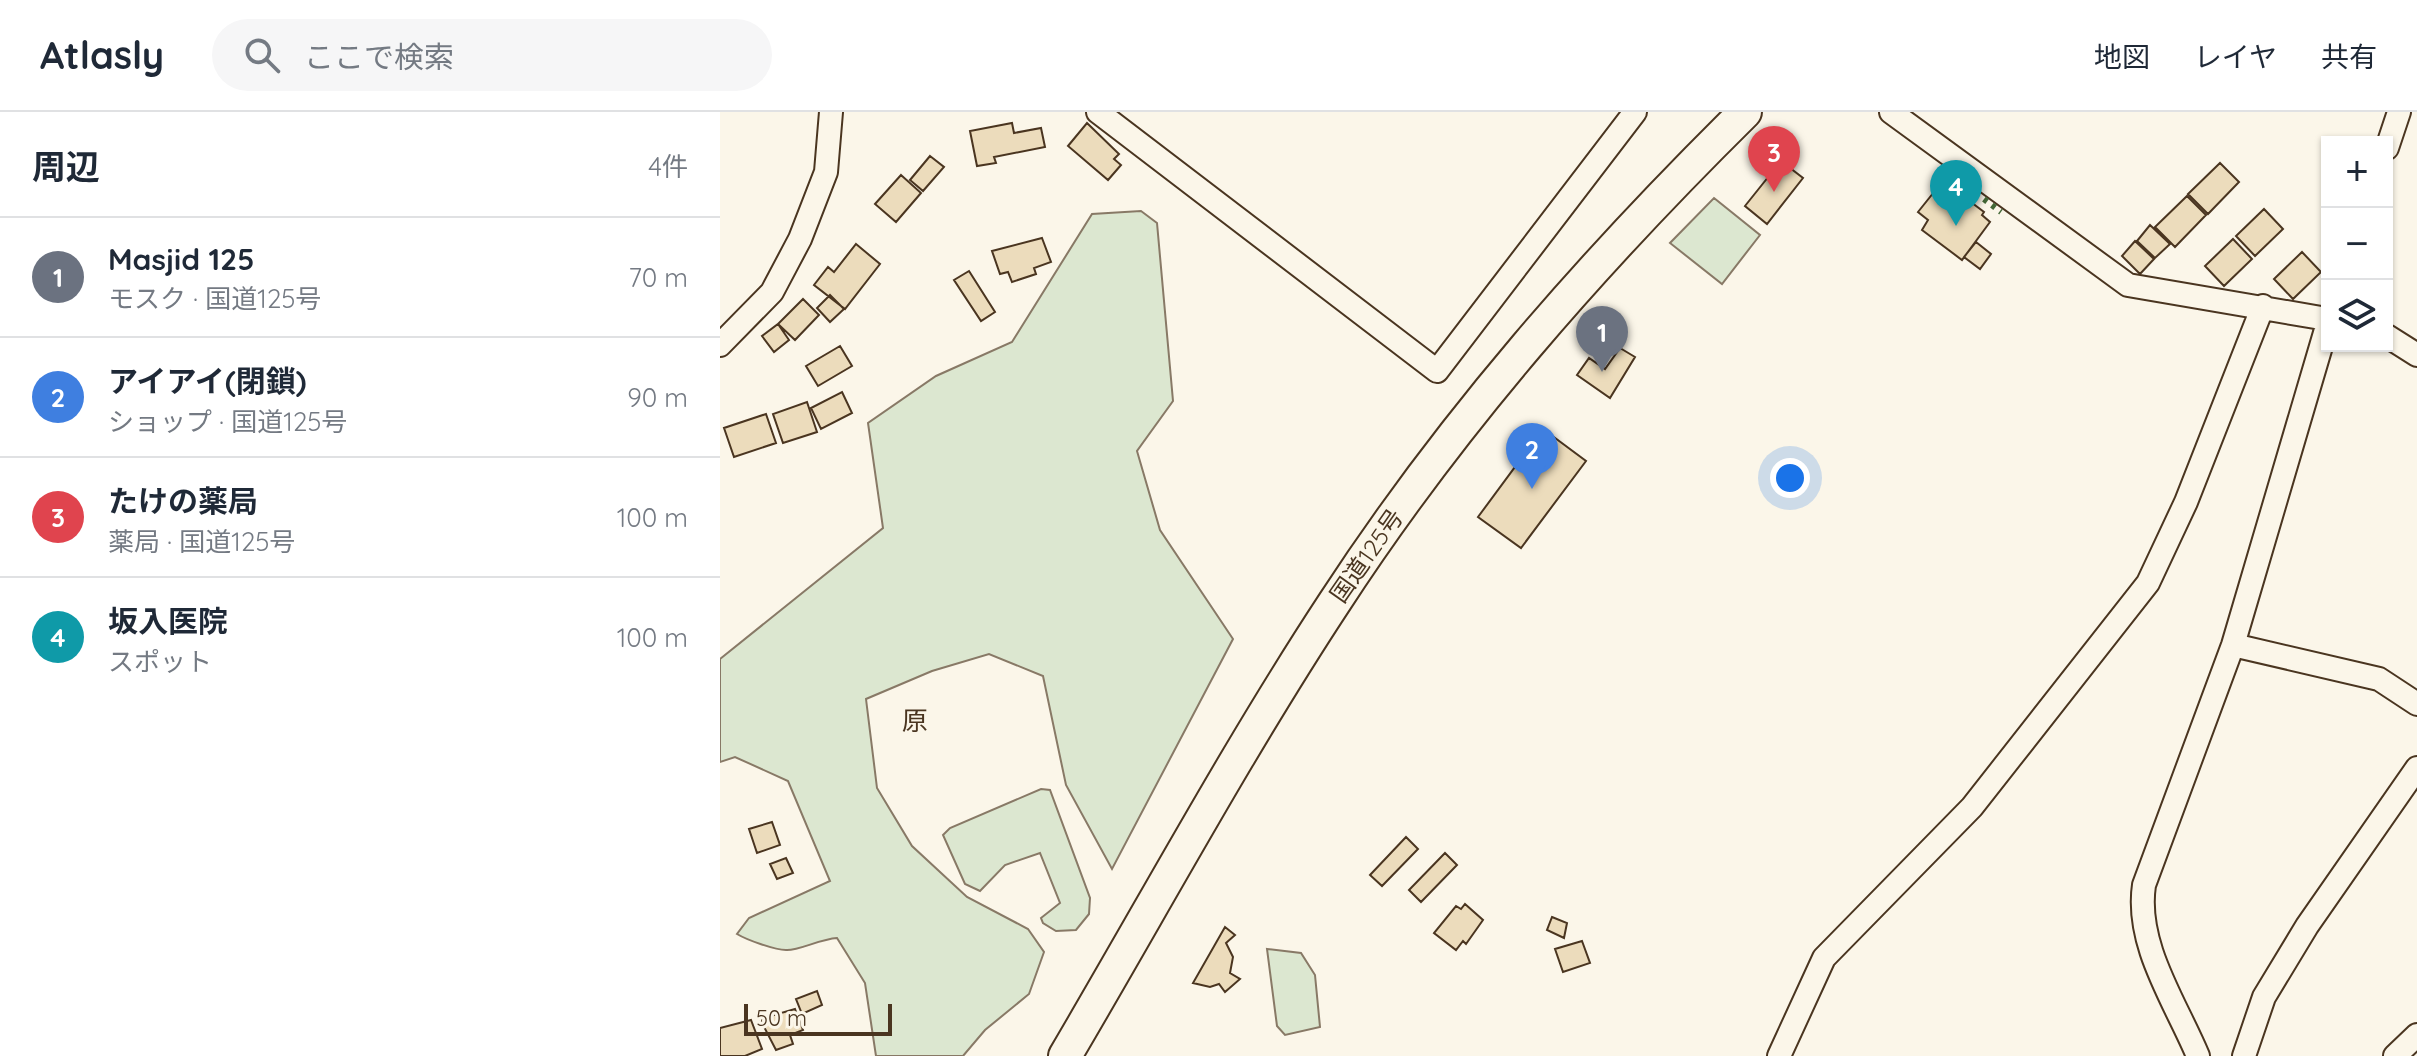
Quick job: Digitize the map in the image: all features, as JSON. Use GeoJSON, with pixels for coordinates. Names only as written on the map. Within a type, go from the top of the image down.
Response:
{"type":"FeatureCollection","features":[{"type":"Feature","properties":{"kind":"highway","name":"国道125号"},"geometry":{"type":"LineString","coordinates":[[1065,1056],[1333,603],[1408,496],[1500,377],[1574,291],[1745,112]]}},
{"type":"Feature","properties":{"kind":"street"},"geometry":{"type":"LineString","coordinates":[[720,345],[772,292],[800,239],[826,172],[831,112]]}},
{"type":"Feature","properties":{"kind":"street"},"geometry":{"type":"LineString","coordinates":[[1098,112],[1437,371],[1635,112]]}},
{"type":"Feature","properties":{"kind":"street"},"geometry":{"type":"LineString","coordinates":[[1891,112],[2128,285],[2321,318]]}},
{"type":"Feature","properties":{"kind":"street"},"geometry":{"type":"LineString","coordinates":[[2391,136],[2399,112]]}},
{"type":"Feature","properties":{"kind":"street"},"geometry":{"type":"LineString","coordinates":[[1779,1056],[1824,958],[1972,807],[2148,583],[2186,502],[2263,306]]}},
{"type":"Feature","properties":{"kind":"street"},"geometry":{"type":"LineString","coordinates":[[2393,340],[2417,355]]}},
{"type":"Feature","properties":{"kind":"street"},"geometry":{"type":"LineString","coordinates":[[2198,1056],[2156,963],[2146,927],[2143,893],[2233,645],[2321,346]]}},
{"type":"Feature","properties":{"kind":"street"},"geometry":{"type":"LineString","coordinates":[[2233,645],[2379,679],[2417,704]]}},
{"type":"Feature","properties":{"kind":"street"},"geometry":{"type":"LineString","coordinates":[[2244,1056],[2264,997],[2307,926],[2417,768]]}},
{"type":"Feature","properties":{"kind":"street"},"geometry":{"type":"LineString","coordinates":[[2395,1056],[2417,1035]]}},
{"type":"Feature","properties":{"kind":"green space"},"geometry":{"type":"Polygon","coordinates":[[[1714,198],[1760,235],[1722,284],[1670,243],[1714,198]]]}},
{"type":"Feature","properties":{"kind":"green space"},"geometry":{"type":"Polygon","coordinates":[[[1141,211],[1157,223],[1173,401],[1137,451],[1160,530],[1233,639],[1112,869],[1066,785],[1043,676],[989,654],[932,671],[866,699],[877,788],[912,846],[967,897],[1028,929],[1044,952],[1029,994],[985,1030],[963,1056],[876,1056],[865,983],[837,938],[786,950],[737,934],[749,918],[830,881],[788,781],[735,757],[720,762],[720,659],[883,528],[868,423],[936,376],[1012,342],[1092,214],[1141,211]]]}},
{"type":"Feature","properties":{"kind":"green space"},"geometry":{"type":"Polygon","coordinates":[[[1041,789],[1050,790],[1090,898],[1089,914],[1076,930],[1056,931],[1043,923],[1041,918],[1060,903],[1040,853],[1005,865],[980,891],[965,884],[943,835],[950,828],[1041,789]]]}},
{"type":"Feature","properties":{"kind":"green space"},"geometry":{"type":"Polygon","coordinates":[[[1267,949],[1301,953],[1315,975],[1320,1027],[1285,1035],[1277,1026],[1267,949]]]}},
{"type":"Feature","properties":{"kind":"building"},"geometry":{"type":"Polygon","coordinates":[[[1012,123],[1014,133],[1041,128],[1045,147],[994,157],[996,163],[977,166],[970,131],[1012,123]]]}},
{"type":"Feature","properties":{"kind":"building"},"geometry":{"type":"Polygon","coordinates":[[[1087,123],[1119,154],[1114,159],[1121,165],[1108,180],[1068,146],[1087,123]]]}},
{"type":"Feature","properties":{"kind":"building"},"geometry":{"type":"Polygon","coordinates":[[[930,156],[944,167],[923,191],[910,180],[930,156]]]}},
{"type":"Feature","properties":{"kind":"building"},"geometry":{"type":"Polygon","coordinates":[[[1781,161],[1803,178],[1767,224],[1745,206],[1781,161]]]}},
{"type":"Feature","properties":{"kind":"building"},"geometry":{"type":"Polygon","coordinates":[[[2220,163],[2239,182],[2208,214],[2188,194],[2220,163]]]}},
{"type":"Feature","properties":{"kind":"building"},"geometry":{"type":"Polygon","coordinates":[[[901,175],[921,193],[896,222],[875,204],[901,175]]]}},
{"type":"Feature","properties":{"kind":"building"},"geometry":{"type":"Polygon","coordinates":[[[1951,187],[1984,212],[1982,215],[1990,222],[1962,260],[1922,230],[1928,220],[1918,212],[1934,192],[1943,198],[1951,187]]]}},
{"type":"Feature","properties":{"kind":"building"},"geometry":{"type":"Polygon","coordinates":[[[2187,196],[2206,215],[2175,247],[2155,227],[2187,196]]]}},
{"type":"Feature","properties":{"kind":"building"},"geometry":{"type":"Polygon","coordinates":[[[2264,209],[2283,229],[2255,256],[2236,236],[2264,209]]]}},
{"type":"Feature","properties":{"kind":"building"},"geometry":{"type":"Polygon","coordinates":[[[2150,225],[2170,244],[2155,258],[2137,241],[2150,225]]]}},
{"type":"Feature","properties":{"kind":"building"},"geometry":{"type":"Polygon","coordinates":[[[1042,238],[1051,262],[1034,268],[1036,274],[1012,282],[1008,272],[1000,274],[992,251],[1042,238]]]}},
{"type":"Feature","properties":{"kind":"building"},"geometry":{"type":"Polygon","coordinates":[[[2233,239],[2252,259],[2224,286],[2205,266],[2233,239]]]}},
{"type":"Feature","properties":{"kind":"building"},"geometry":{"type":"Polygon","coordinates":[[[2135,241],[2154,259],[2140,274],[2122,256],[2135,241]]]}},
{"type":"Feature","properties":{"kind":"building"},"geometry":{"type":"Polygon","coordinates":[[[1976,242],[1991,254],[1980,269],[1964,257],[1976,242]]]}},
{"type":"Feature","properties":{"kind":"building"},"geometry":{"type":"Polygon","coordinates":[[[856,244],[880,264],[845,309],[814,285],[828,267],[834,272],[856,244]]]}},
{"type":"Feature","properties":{"kind":"building"},"geometry":{"type":"Polygon","coordinates":[[[2302,252],[2321,272],[2293,299],[2274,279],[2302,252]]]}},
{"type":"Feature","properties":{"kind":"building"},"geometry":{"type":"Polygon","coordinates":[[[969,271],[995,312],[981,321],[954,280],[969,271]]]}},
{"type":"Feature","properties":{"kind":"building"},"geometry":{"type":"Polygon","coordinates":[[[830,295],[844,309],[830,322],[817,308],[830,295]]]}},
{"type":"Feature","properties":{"kind":"building"},"geometry":{"type":"Polygon","coordinates":[[[803,299],[819,315],[795,340],[778,324],[803,299]]]}},
{"type":"Feature","properties":{"kind":"building"},"geometry":{"type":"Polygon","coordinates":[[[778,324],[789,340],[774,352],[762,336],[778,324]]]}},
{"type":"Feature","properties":{"kind":"building"},"geometry":{"type":"Polygon","coordinates":[[[840,346],[852,366],[818,386],[806,366],[840,346]]]}},
{"type":"Feature","properties":{"kind":"building"},"geometry":{"type":"Polygon","coordinates":[[[1620,348],[1635,357],[1610,398],[1577,375],[1589,358],[1605,369],[1620,348]]]}},
{"type":"Feature","properties":{"kind":"building"},"geometry":{"type":"Polygon","coordinates":[[[842,392],[852,413],[821,429],[811,408],[842,392]]]}},
{"type":"Feature","properties":{"kind":"building"},"geometry":{"type":"Polygon","coordinates":[[[807,402],[817,432],[783,443],[773,414],[807,402]]]}},
{"type":"Feature","properties":{"kind":"building"},"geometry":{"type":"Polygon","coordinates":[[[766,414],[776,443],[734,457],[724,428],[766,414]]]}},
{"type":"Feature","properties":{"kind":"building"},"geometry":{"type":"Polygon","coordinates":[[[1543,429],[1586,461],[1521,548],[1478,517],[1543,429]]]}},
{"type":"Feature","properties":{"kind":"building"},"geometry":{"type":"Polygon","coordinates":[[[772,822],[780,845],[757,853],[749,829],[772,822]]]}},
{"type":"Feature","properties":{"kind":"building"},"geometry":{"type":"Polygon","coordinates":[[[1406,837],[1418,849],[1382,886],[1370,875],[1406,837]]]}},
{"type":"Feature","properties":{"kind":"building"},"geometry":{"type":"Polygon","coordinates":[[[1445,853],[1457,865],[1421,902],[1409,890],[1445,853]]]}},
{"type":"Feature","properties":{"kind":"building"},"geometry":{"type":"Polygon","coordinates":[[[786,858],[793,873],[777,879],[770,864],[786,858]]]}},
{"type":"Feature","properties":{"kind":"building"},"geometry":{"type":"Polygon","coordinates":[[[1465,904],[1483,920],[1466,944],[1463,941],[1456,950],[1434,933],[1456,906],[1461,909],[1465,904]]]}},
{"type":"Feature","properties":{"kind":"building"},"geometry":{"type":"Polygon","coordinates":[[[1552,917],[1567,923],[1564,938],[1547,930],[1552,917]]]}},
{"type":"Feature","properties":{"kind":"building"},"geometry":{"type":"Polygon","coordinates":[[[1225,927],[1235,935],[1226,943],[1233,957],[1230,973],[1240,979],[1225,992],[1219,984],[1210,987],[1193,983],[1225,927]]]}},
{"type":"Feature","properties":{"kind":"building"},"geometry":{"type":"Polygon","coordinates":[[[1582,941],[1590,963],[1563,972],[1555,949],[1582,941]]]}},
{"type":"Feature","properties":{"kind":"building"},"geometry":{"type":"Polygon","coordinates":[[[817,991],[822,1005],[802,1014],[796,999],[817,991]]]}},
{"type":"Feature","properties":{"kind":"building"},"geometry":{"type":"Polygon","coordinates":[[[795,1009],[803,1030],[790,1035],[793,1044],[776,1050],[760,1019],[795,1009]]]}},
{"type":"Feature","properties":{"kind":"building"},"geometry":{"type":"Polygon","coordinates":[[[751,1020],[762,1049],[745,1056],[720,1056],[720,1028],[751,1020]]]}},
{"type":"Feature","properties":{"kind":"hedge"},"geometry":{"type":"LineString","coordinates":[[1952,175],[2001,212]]}},
{"type":"Feature","properties":{"kind":"place","name":"たけの薬局"},"geometry":{"type":"Point","coordinates":[1774,192]}},
{"type":"Feature","properties":{"kind":"place","name":"坂入医院"},"geometry":{"type":"Point","coordinates":[1956,226]}},
{"type":"Feature","properties":{"kind":"place","name":"Masjid 125"},"geometry":{"type":"Point","coordinates":[1602,372]}},
{"type":"Feature","properties":{"kind":"place","name":"アイアイ(閉鎖)"},"geometry":{"type":"Point","coordinates":[1532,489]}},
{"type":"Feature","properties":{"kind":"district","name":"原"},"geometry":{"type":"Point","coordinates":[915,721]}}]}
